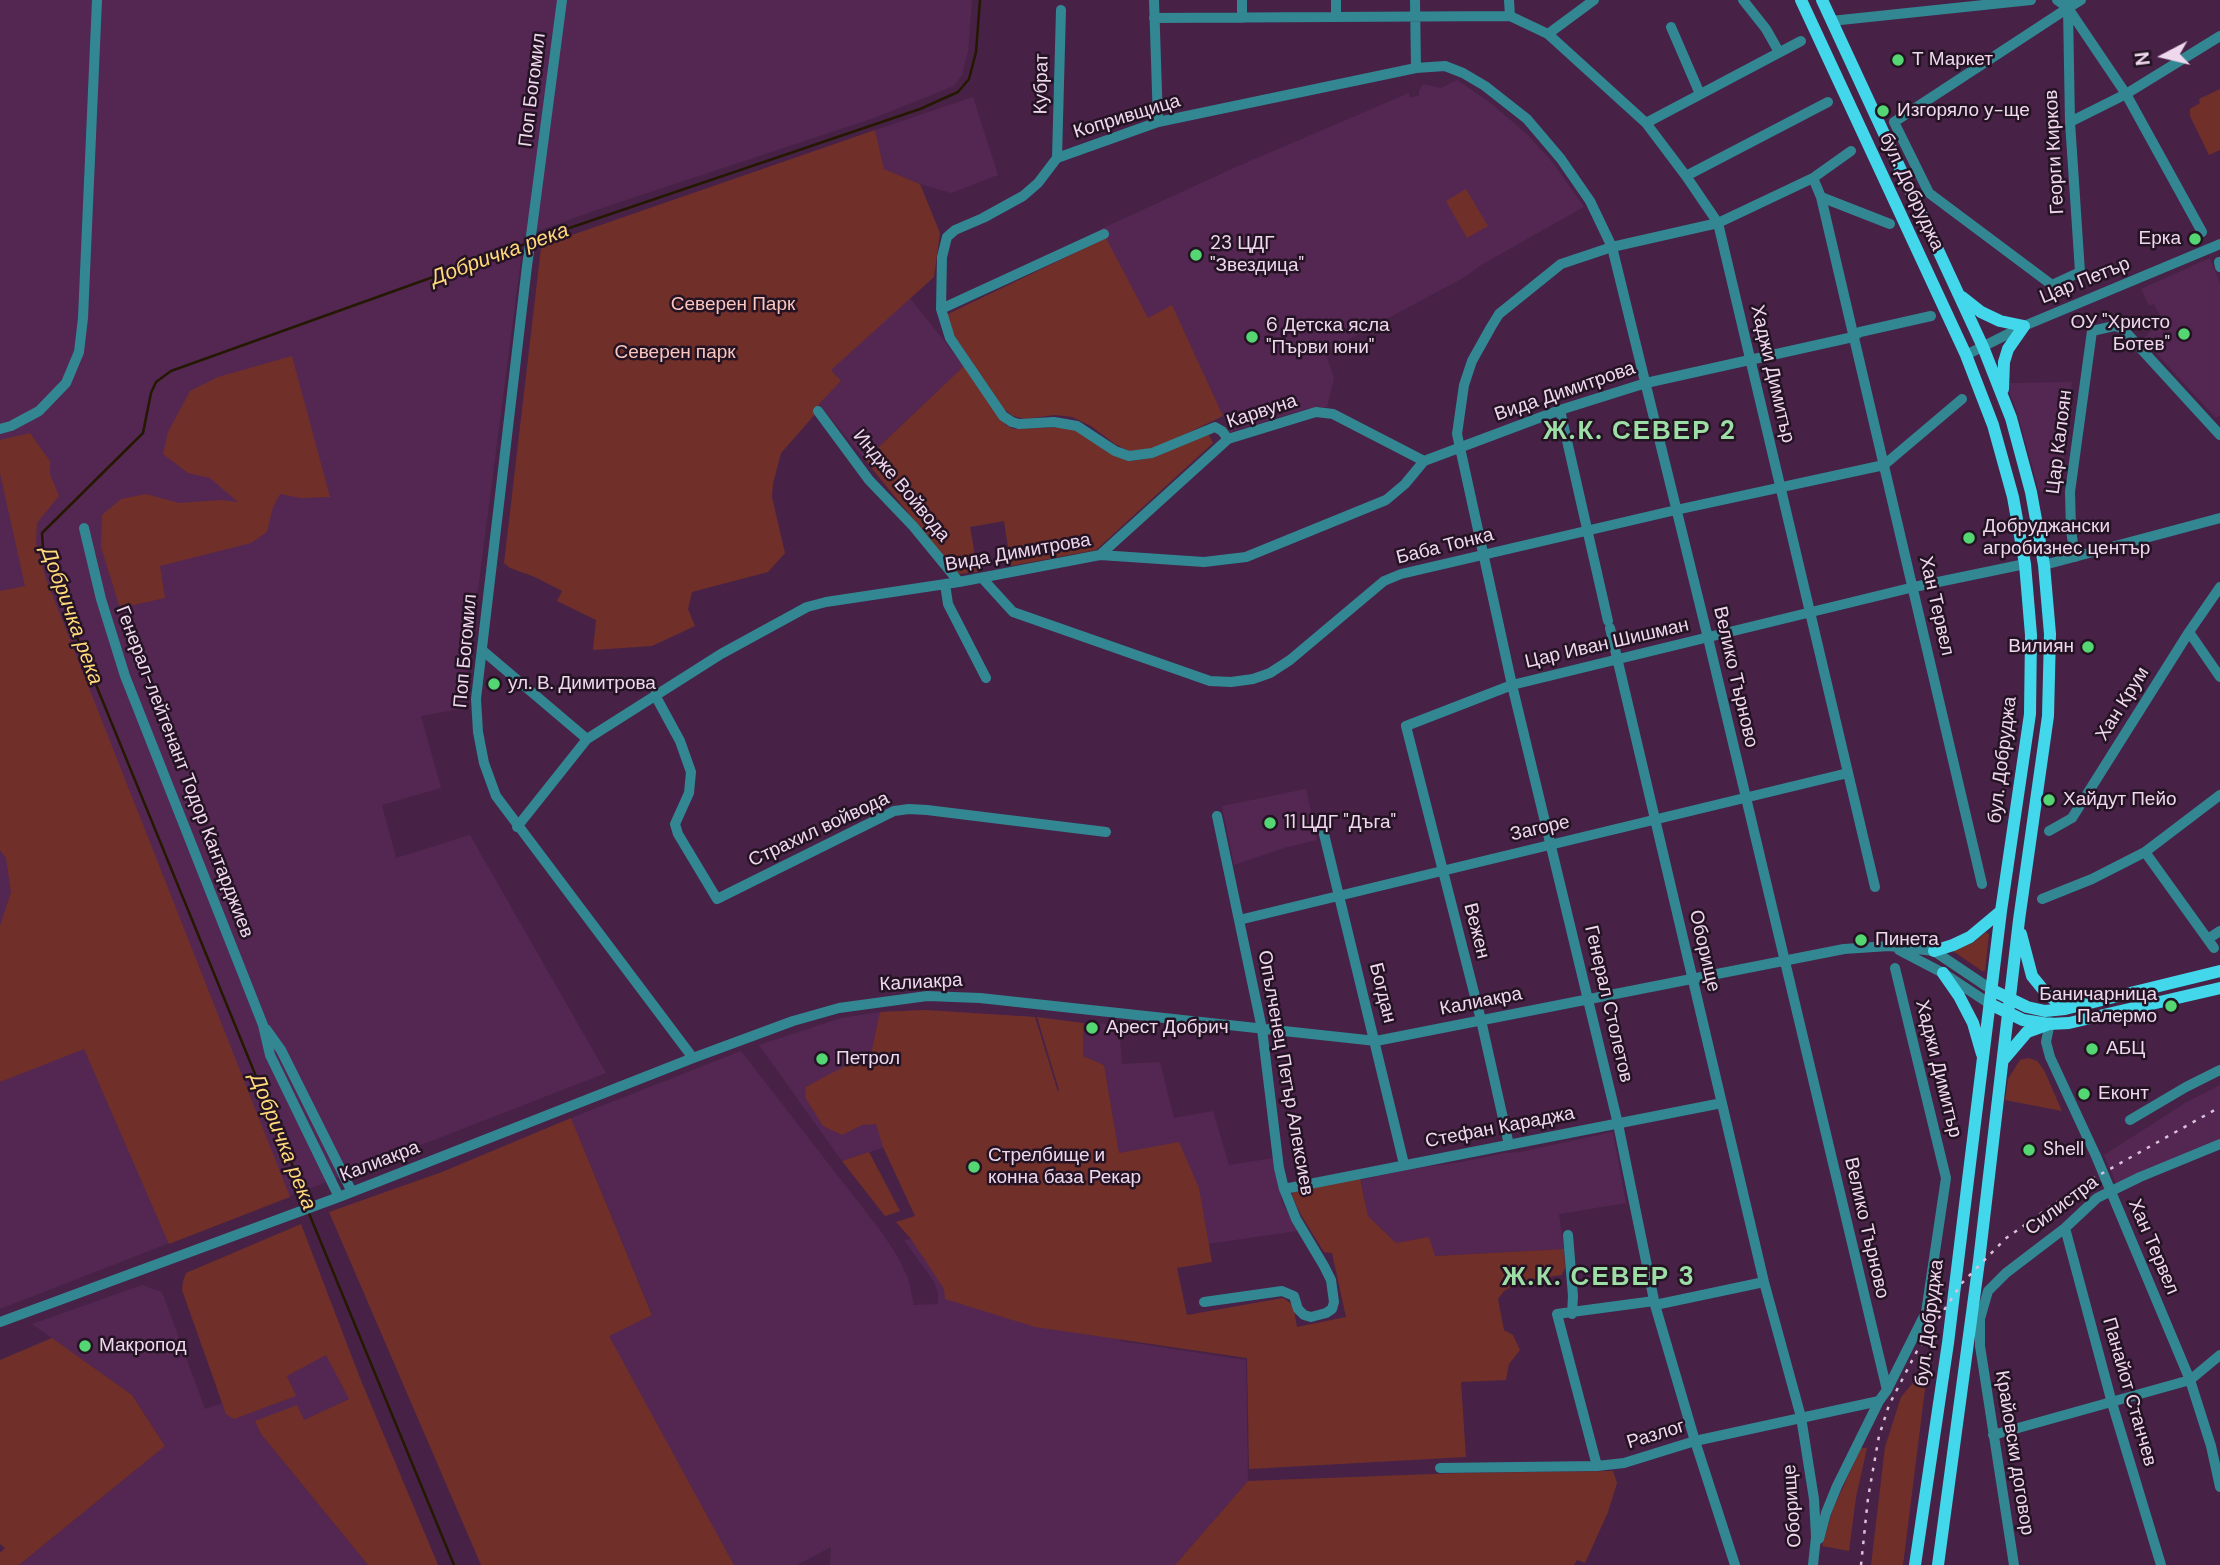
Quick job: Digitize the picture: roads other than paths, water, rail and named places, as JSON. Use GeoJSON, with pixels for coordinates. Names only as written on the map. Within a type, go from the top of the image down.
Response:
{"type":"FeatureCollection","features":[{"type":"Feature","properties":{"kind":"main road","name":"бул. Добруджа"},"geometry":{"type":"LineString","coordinates":[[1801,0],[1966,355],[1993,425],[2003,458],[2025,564],[2031,635],[2030,714],[2001,911],[1948,1343],[1915,1565]]}},
{"type":"Feature","properties":{"kind":"main road","name":"бул. Добруджа"},"geometry":{"type":"LineString","coordinates":[[1822,0],[1983,347],[2003,397],[2031,492],[2044,565],[2050,634],[2048,716],[2002,1062],[1979,1261],[1974,1342],[1938,1565]]}},
{"type":"Feature","properties":{"kind":"main road"},"geometry":{"type":"LineString","coordinates":[[1957,292],[1981,312],[2000,321],[2024,326],[2008,349],[2004,362],[2003,397]]}},
{"type":"Feature","properties":{"kind":"main road"},"geometry":{"type":"LineString","coordinates":[[1934,951],[1970,937],[2001,911]]}},
{"type":"Feature","properties":{"kind":"main road"},"geometry":{"type":"LineString","coordinates":[[2019,919],[2032,976],[2045,992],[2065,1009]]}},
{"type":"Feature","properties":{"kind":"main road"},"geometry":{"type":"LineString","coordinates":[[1992,990],[2027,1007],[2065,1009],[2220,971]]}},
{"type":"Feature","properties":{"kind":"main road"},"geometry":{"type":"LineString","coordinates":[[1943,973],[1959,996],[1973,1024],[1983,1059]]}},
{"type":"Feature","properties":{"kind":"main road"},"geometry":{"type":"LineString","coordinates":[[1990,1004],[2023,1020],[2049,1024],[2069,1023],[2220,988]]}},
{"type":"Feature","properties":{"kind":"main road"},"geometry":{"type":"LineString","coordinates":[[2002,1062],[2027,1032],[2049,1024]]}},
{"type":"Feature","properties":{"kind":"main road"},"geometry":{"type":"LineString","coordinates":[[1969,1168],[1989,1172]]}},
{"type":"Feature","properties":{"kind":"street"},"geometry":{"type":"LineString","coordinates":[[0,429],[39,411],[66,383],[79,352],[97,0]]}},
{"type":"Feature","properties":{"kind":"street","name":"Поп Богомил"},"geometry":{"type":"LineString","coordinates":[[562,0],[527,266],[482,650],[477,699],[478,732],[484,763],[496,796],[693,1058]]}},
{"type":"Feature","properties":{"kind":"street"},"geometry":{"type":"LineString","coordinates":[[1154,0],[1158,122]]}},
{"type":"Feature","properties":{"kind":"street"},"geometry":{"type":"LineString","coordinates":[[1242,0],[1242,18]]}},
{"type":"Feature","properties":{"kind":"street"},"geometry":{"type":"LineString","coordinates":[[1336,0],[1336,17]]}},
{"type":"Feature","properties":{"kind":"street"},"geometry":{"type":"LineString","coordinates":[[1415,0],[1416,68]]}},
{"type":"Feature","properties":{"kind":"street"},"geometry":{"type":"LineString","coordinates":[[1509,0],[1510,16]]}},
{"type":"Feature","properties":{"kind":"street"},"geometry":{"type":"LineString","coordinates":[[1548,34],[1594,0]]}},
{"type":"Feature","properties":{"kind":"street"},"geometry":{"type":"LineString","coordinates":[[1743,0],[1766,29],[1779,52]]}},
{"type":"Feature","properties":{"kind":"street"},"geometry":{"type":"LineString","coordinates":[[1831,21],[2031,0]]}},
{"type":"Feature","properties":{"kind":"street"},"geometry":{"type":"LineString","coordinates":[[2057,0],[2067,4],[2126,93],[2202,232]]}},
{"type":"Feature","properties":{"kind":"street"},"geometry":{"type":"LineString","coordinates":[[2067,4],[2081,0]]}},
{"type":"Feature","properties":{"kind":"street","name":"Георги Кирков"},"geometry":{"type":"LineString","coordinates":[[2067,4],[2070,122],[2080,272],[2052,285],[1929,193],[1894,122],[2067,4]]}},
{"type":"Feature","properties":{"kind":"street","name":"Кубрат"},"geometry":{"type":"LineString","coordinates":[[1057,158],[1061,10]]}},
{"type":"Feature","properties":{"kind":"street","name":"Хаджи Димитър"},"geometry":{"type":"LineString","coordinates":[[1416,17],[1510,16],[1548,34],[1646,123],[1718,223],[1875,887]]}},
{"type":"Feature","properties":{"kind":"street"},"geometry":{"type":"LineString","coordinates":[[1154,18],[1416,17]]}},
{"type":"Feature","properties":{"kind":"street"},"geometry":{"type":"LineString","coordinates":[[1671,27],[1700,94]]}},
{"type":"Feature","properties":{"kind":"street"},"geometry":{"type":"LineString","coordinates":[[2070,122],[2126,93],[2220,36]]}},
{"type":"Feature","properties":{"kind":"street"},"geometry":{"type":"LineString","coordinates":[[1646,123],[1801,41]]}},
{"type":"Feature","properties":{"kind":"street","name":"Велико Търново"},"geometry":{"type":"LineString","coordinates":[[1416,68],[1445,66],[1463,74],[1485,86],[1527,119],[1561,159],[1590,201],[1612,247],[1709,638],[1887,1390]]}},
{"type":"Feature","properties":{"kind":"street","name":"Копривщица"},"geometry":{"type":"LineString","coordinates":[[1228,439],[1215,427],[1152,453],[1129,456],[1077,426],[1054,422],[1020,424],[1003,416],[950,338],[941,309],[942,257],[947,237],[955,230],[1023,196],[1038,183],[1057,158],[1158,122],[1416,68]]}},
{"type":"Feature","properties":{"kind":"street"},"geometry":{"type":"LineString","coordinates":[[1686,176],[1828,102]]}},
{"type":"Feature","properties":{"kind":"street","name":"Генерал Столетов"},"geometry":{"type":"LineString","coordinates":[[1735,1565],[1654,1303],[1618,1124],[1512,685],[1457,434],[1464,385],[1472,361],[1499,314],[1561,264],[1612,247],[1718,223],[1813,178],[1851,151]]}},
{"type":"Feature","properties":{"kind":"street","name":"Хан Тервел"},"geometry":{"type":"LineString","coordinates":[[1813,178],[1821,197],[1982,884]]}},
{"type":"Feature","properties":{"kind":"street"},"geometry":{"type":"LineString","coordinates":[[1821,197],[1890,224]]}},
{"type":"Feature","properties":{"kind":"street"},"geometry":{"type":"LineString","coordinates":[[941,309],[1104,234]]}},
{"type":"Feature","properties":{"kind":"street","name":"Цар Петър"},"geometry":{"type":"LineString","coordinates":[[1966,355],[2024,326],[2220,244]]}},
{"type":"Feature","properties":{"kind":"street"},"geometry":{"type":"LineString","coordinates":[[1853,337],[1860,332],[1931,316]]}},
{"type":"Feature","properties":{"kind":"street","name":"Цар Калоян"},"geometry":{"type":"LineString","coordinates":[[2075,557],[2070,530],[2070,492],[2092,331],[2114,326],[2122,328],[2220,435]]}},
{"type":"Feature","properties":{"kind":"street","name":"Вида Димитрова"},"geometry":{"type":"LineString","coordinates":[[517,827],[587,739],[721,654],[807,607],[1100,555],[1204,562],[1246,557],[1386,500],[1405,484],[1424,461],[1560,410],[1646,383],[1853,337]]}},
{"type":"Feature","properties":{"kind":"street"},"geometry":{"type":"LineString","coordinates":[[1884,465],[1962,399]]}},
{"type":"Feature","properties":{"kind":"street","name":"Оборище"},"geometry":{"type":"LineString","coordinates":[[1560,410],[1764,1282],[1801,1417],[1814,1499],[1814,1561]]}},
{"type":"Feature","properties":{"kind":"street","name":"Индже Войвода"},"geometry":{"type":"LineString","coordinates":[[818,411],[869,480],[913,526],[959,582]]}},
{"type":"Feature","properties":{"kind":"street","name":"Карвуна"},"geometry":{"type":"LineString","coordinates":[[1100,555],[1228,439],[1306,415],[1328,413],[1349,420],[1424,461]]}},
{"type":"Feature","properties":{"kind":"street","name":"Баба Тонка"},"geometry":{"type":"LineString","coordinates":[[982,578],[1013,612],[1210,681],[1231,682],[1270,673],[1290,660],[1384,581],[1401,574],[1884,465]]}},
{"type":"Feature","properties":{"kind":"street"},"geometry":{"type":"LineString","coordinates":[[2044,565],[2220,518]]}},
{"type":"Feature","properties":{"kind":"street","name":"Генерал-лейтенант Тодор Кантарджиев"},"geometry":{"type":"LineString","coordinates":[[84,528],[101,599],[125,676],[263,1025],[270,1055],[340,1197]]}},
{"type":"Feature","properties":{"kind":"street","name":"Цар Иван Шишман"},"geometry":{"type":"LineString","coordinates":[[1406,726],[1512,685],[1914,587],[2025,564]]}},
{"type":"Feature","properties":{"kind":"street"},"geometry":{"type":"LineString","coordinates":[[946,584],[948,604],[986,678]]}},
{"type":"Feature","properties":{"kind":"street","name":"Хан Крум"},"geometry":{"type":"LineString","coordinates":[[2049,831],[2072,818],[2220,587]]}},
{"type":"Feature","properties":{"kind":"street"},"geometry":{"type":"LineString","coordinates":[[2189,632],[2220,677]]}},
{"type":"Feature","properties":{"kind":"street"},"geometry":{"type":"LineString","coordinates":[[482,650],[587,739]]}},
{"type":"Feature","properties":{"kind":"street","name":"Страхил войвода"},"geometry":{"type":"LineString","coordinates":[[655,695],[680,741],[691,772],[689,793],[675,824],[678,834],[717,899],[894,811],[927,810],[1106,832]]}},
{"type":"Feature","properties":{"kind":"street","name":"Вежен"},"geometry":{"type":"LineString","coordinates":[[1406,726],[1481,1020],[1509,1144]]}},
{"type":"Feature","properties":{"kind":"street","name":"Загоре"},"geometry":{"type":"LineString","coordinates":[[1239,920],[1848,773]]}},
{"type":"Feature","properties":{"kind":"street"},"geometry":{"type":"LineString","coordinates":[[2042,899],[2092,879],[2145,852],[2220,795]]}},
{"type":"Feature","properties":{"kind":"street","name":"Опълченец Петър Алексиев"},"geometry":{"type":"LineString","coordinates":[[1204,1302],[1282,1291],[1294,1296],[1298,1309],[1311,1317],[1326,1313],[1332,1309],[1334,1302],[1331,1280],[1296,1219],[1284,1189],[1262,1029],[1217,816]]}},
{"type":"Feature","properties":{"kind":"street","name":"Богдан"},"geometry":{"type":"LineString","coordinates":[[1323,830],[1404,1164]]}},
{"type":"Feature","properties":{"kind":"street"},"geometry":{"type":"LineString","coordinates":[[2145,852],[2211,944],[2220,931]]}},
{"type":"Feature","properties":{"kind":"street"},"geometry":{"type":"LineString","coordinates":[[1889,946],[1943,973],[1990,1004]]}},
{"type":"Feature","properties":{"kind":"street","name":"Калиакра"},"geometry":{"type":"LineString","coordinates":[[0,1322],[340,1197],[693,1058],[793,1021],[839,1008],[927,996],[980,998],[1376,1041],[1784,960],[1889,946],[1934,951],[1992,990]]}},
{"type":"Feature","properties":{"kind":"street","name":"Хаджи Димитър"},"geometry":{"type":"LineString","coordinates":[[1887,1390],[1926,1312],[1946,1178],[1895,968]]}},
{"type":"Feature","properties":{"kind":"street"},"geometry":{"type":"LineString","coordinates":[[2049,1024],[2065,1009]]}},
{"type":"Feature","properties":{"kind":"street","name":"Хан Тервел"},"geometry":{"type":"LineString","coordinates":[[2049,1024],[2046,1042],[2050,1057],[2096,1156],[2190,1380],[2211,1446],[2220,1487]]}},
{"type":"Feature","properties":{"kind":"street","name":"Генерал-лейтенант Тодор Кантарджиев"},"geometry":{"type":"LineString","coordinates":[[263,1025],[281,1050],[352,1192]]}},
{"type":"Feature","properties":{"kind":"street"},"geometry":{"type":"LineString","coordinates":[[2130,1120],[2220,1070]]}},
{"type":"Feature","properties":{"kind":"street","name":"Стефан Караджа"},"geometry":{"type":"LineString","coordinates":[[1284,1189],[1722,1103]]}},
{"type":"Feature","properties":{"kind":"street","name":"Силистра"},"geometry":{"type":"LineString","coordinates":[[1974,1342],[1988,1291],[2029,1253],[2065,1228],[2097,1198],[2118,1186],[2220,1144]]}},
{"type":"Feature","properties":{"kind":"street","name":"Панайот Станчев"},"geometry":{"type":"LineString","coordinates":[[2065,1228],[2112,1403],[2161,1565]]}},
{"type":"Feature","properties":{"kind":"street"},"geometry":{"type":"LineString","coordinates":[[1568,1235],[1572,1314]]}},
{"type":"Feature","properties":{"kind":"street"},"geometry":{"type":"LineString","coordinates":[[1597,1466],[1556,1314],[1654,1303],[1764,1282]]}},
{"type":"Feature","properties":{"kind":"street","name":"Крайовски договор"},"geometry":{"type":"LineString","coordinates":[[1974,1342],[1993,1435],[2014,1565]]}},
{"type":"Feature","properties":{"kind":"street"},"geometry":{"type":"LineString","coordinates":[[1993,1435],[2190,1380],[2220,1355]]}},
{"type":"Feature","properties":{"kind":"street"},"geometry":{"type":"LineString","coordinates":[[1814,1561],[1826,1513],[1879,1401],[1887,1390]]}},
{"type":"Feature","properties":{"kind":"street","name":"Разлог"},"geometry":{"type":"LineString","coordinates":[[1440,1468],[1597,1466],[1625,1463],[1695,1441],[1879,1401]]}},
{"type":"Feature","properties":{"kind":"waterway","name":"Добричка река"},"geometry":{"type":"LineString","coordinates":[[534,240],[920,109],[958,92],[969,79],[976,52],[980,0]]}},
{"type":"Feature","properties":{"kind":"waterway","name":"Добричка река"},"geometry":{"type":"LineString","coordinates":[[306,1205],[300,1184],[83,653],[43,549],[42,533],[143,433],[151,393],[156,382],[171,371],[528,243]]}},
{"type":"Feature","properties":{"kind":"waterway","name":"Добричка река"},"geometry":{"type":"LineString","coordinates":[[308,1211],[454,1565]]}},
{"type":"Feature","properties":{"kind":"railway"},"geometry":{"type":"LineString","coordinates":[[1861,1565],[1868,1498],[1879,1436],[1889,1405],[1917,1351],[1962,1283],[2005,1239],[2078,1187],[2220,1107]]}},
{"type":"Feature","properties":{"kind":"place","name":"Т Маркет"},"geometry":{"type":"Point","coordinates":[1898,60]}},
{"type":"Feature","properties":{"kind":"place","name":"Изгоряло у-ще"},"geometry":{"type":"Point","coordinates":[1883,111]}},
{"type":"Feature","properties":{"kind":"place","name":"Ерка"},"geometry":{"type":"Point","coordinates":[2195,239]}},
{"type":"Feature","properties":{"kind":"place","name":"23 ЦДГ \"Звездица\""},"geometry":{"type":"Point","coordinates":[1196,255]}},
{"type":"Feature","properties":{"kind":"place","name":"ОУ \"Христо Ботев\""},"geometry":{"type":"Point","coordinates":[2184,334]}},
{"type":"Feature","properties":{"kind":"place","name":"6 Детска ясла \"Първи юни\""},"geometry":{"type":"Point","coordinates":[1252,337]}},
{"type":"Feature","properties":{"kind":"place","name":"Добруджански агробизнес център"},"geometry":{"type":"Point","coordinates":[1969,538]}},
{"type":"Feature","properties":{"kind":"place","name":"Вилиян"},"geometry":{"type":"Point","coordinates":[2088,647]}},
{"type":"Feature","properties":{"kind":"place","name":"ул. В. Димитрова"},"geometry":{"type":"Point","coordinates":[494,684]}},
{"type":"Feature","properties":{"kind":"place","name":"Хайдут Пейо"},"geometry":{"type":"Point","coordinates":[2049,800]}},
{"type":"Feature","properties":{"kind":"place","name":"11 ЦДГ \"Дъга\""},"geometry":{"type":"Point","coordinates":[1270,823]}},
{"type":"Feature","properties":{"kind":"place","name":"Пинета"},"geometry":{"type":"Point","coordinates":[1861,940]}},
{"type":"Feature","properties":{"kind":"place","name":"Баничарница Палермо"},"geometry":{"type":"Point","coordinates":[2171,1006]}},
{"type":"Feature","properties":{"kind":"place","name":"Арест Добрич"},"geometry":{"type":"Point","coordinates":[1092,1028]}},
{"type":"Feature","properties":{"kind":"place","name":"АБЦ"},"geometry":{"type":"Point","coordinates":[2092,1049]}},
{"type":"Feature","properties":{"kind":"place","name":"Петрол"},"geometry":{"type":"Point","coordinates":[822,1059]}},
{"type":"Feature","properties":{"kind":"place","name":"Еконт"},"geometry":{"type":"Point","coordinates":[2084,1094]}},
{"type":"Feature","properties":{"kind":"place","name":"Shell"},"geometry":{"type":"Point","coordinates":[2029,1150]}},
{"type":"Feature","properties":{"kind":"place","name":"Стрелбище и конна база Рекар"},"geometry":{"type":"Point","coordinates":[974,1167]}},
{"type":"Feature","properties":{"kind":"place","name":"Макропод"},"geometry":{"type":"Point","coordinates":[85,1346]}},
{"type":"Feature","properties":{"kind":"district","name":"Ж.К. СЕВЕР 2"},"geometry":{"type":"Point","coordinates":[1640,432]}},
{"type":"Feature","properties":{"kind":"district","name":"Ж.К. СЕВЕР 3"},"geometry":{"type":"Point","coordinates":[1599,1278]}},
{"type":"Feature","properties":{"kind":"park label","name":"Северен Парк"},"geometry":{"type":"Point","coordinates":[733,305]}},
{"type":"Feature","properties":{"kind":"park label","name":"Северен парк"},"geometry":{"type":"Point","coordinates":[675,353]}}]}
